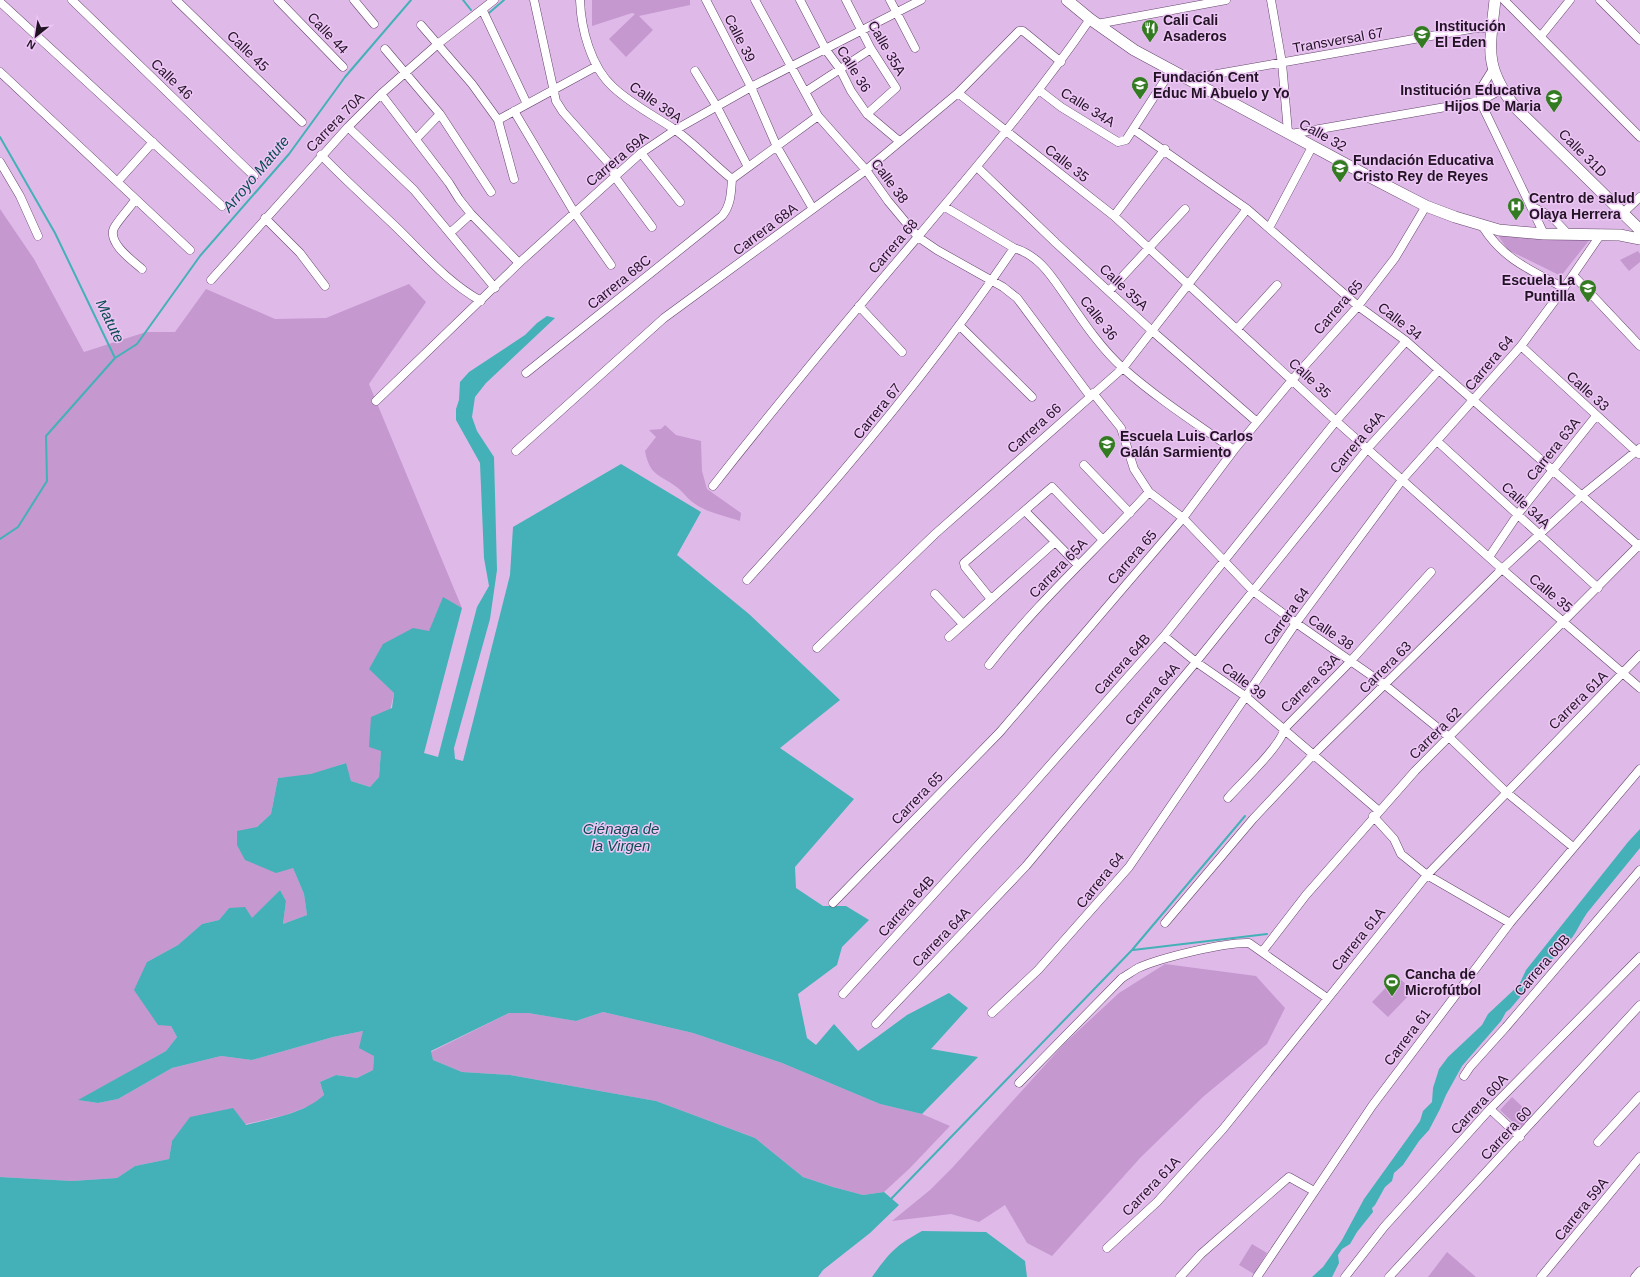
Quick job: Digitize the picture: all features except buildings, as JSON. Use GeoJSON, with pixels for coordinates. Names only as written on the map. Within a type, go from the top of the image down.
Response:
{"type":"FeatureCollection","features":[{"type":"Feature","properties":{"kind":"street","name":"Calle 46"},"geometry":{"type":"LineString","coordinates":[[72,0],[254,176]]}},
{"type":"Feature","properties":{"kind":"street","name":"Calle 45"},"geometry":{"type":"LineString","coordinates":[[176,0],[302,122]]}},
{"type":"Feature","properties":{"kind":"street","name":"Calle 44"},"geometry":{"type":"LineString","coordinates":[[278,0],[342,67]]}},
{"type":"Feature","properties":{"kind":"street"},"geometry":{"type":"LineString","coordinates":[[354,0],[374,24]]}},
{"type":"Feature","properties":{"kind":"street","name":"Carrera 70A"},"geometry":{"type":"LineString","coordinates":[[211,280],[321,155],[381,94],[439,43],[483,11],[494,0]]}},
{"type":"Feature","properties":{"kind":"street"},"geometry":{"type":"LineString","coordinates":[[534,0],[556,101],[563,112],[612,167],[615,177],[652,227]]}},
{"type":"Feature","properties":{"kind":"street","name":"Calle 39A"},"geometry":{"type":"LineString","coordinates":[[580,0],[584,34],[597,66],[612,87],[642,109],[675,130],[732,179]]}},
{"type":"Feature","properties":{"kind":"street","name":"Calle 39"},"geometry":{"type":"LineString","coordinates":[[706,0],[751,87],[777,147],[813,209]]}},
{"type":"Feature","properties":{"kind":"street","name":"Calle 38"},"geometry":{"type":"LineString","coordinates":[[755,0],[818,116],[866,170],[888,201],[918,236],[937,250],[992,280],[1017,298],[1092,394],[1121,428],[1134,469],[1149,492],[1183,518],[1225,560],[1253,591],[1296,624],[1385,685],[1449,737],[1506,792],[1573,847]]}},
{"type":"Feature","properties":{"kind":"street","name":"Calle 36"},"geometry":{"type":"LineString","coordinates":[[800,0],[826,50],[840,69],[851,91],[867,114],[899,141]]}},
{"type":"Feature","properties":{"kind":"street","name":"Calle 35A"},"geometry":{"type":"LineString","coordinates":[[846,0],[861,31],[896,88],[867,114]]}},
{"type":"Feature","properties":{"kind":"street"},"geometry":{"type":"LineString","coordinates":[[890,0],[914,48]]}},
{"type":"Feature","properties":{"kind":"street","name":"Carrera 69A"},"geometry":{"type":"LineString","coordinates":[[376,401],[481,302],[519,263],[641,153],[675,130],[751,87],[826,50],[921,0]]}},
{"type":"Feature","properties":{"kind":"street","name":"Calle 32"},"geometry":{"type":"LineString","coordinates":[[1067,0],[1093,21],[1134,50],[1172,69],[1312,147],[1426,206],[1483,227],[1544,234],[1620,235],[1640,240]]}},
{"type":"Feature","properties":{"kind":"street"},"geometry":{"type":"LineString","coordinates":[[1093,21],[1226,0]]}},
{"type":"Feature","properties":{"kind":"street"},"geometry":{"type":"LineString","coordinates":[[1271,0],[1282,63],[1289,133],[1480,101],[1501,90]]}},
{"type":"Feature","properties":{"kind":"street","name":"Calle 31D"},"geometry":{"type":"LineString","coordinates":[[1495,0],[1490,51],[1494,73],[1501,90],[1515,107],[1640,230]]}},
{"type":"Feature","properties":{"kind":"street"},"geometry":{"type":"LineString","coordinates":[[1504,0],[1640,138]]}},
{"type":"Feature","properties":{"kind":"street"},"geometry":{"type":"LineString","coordinates":[[1541,36],[1570,0]]}},
{"type":"Feature","properties":{"kind":"street"},"geometry":{"type":"LineString","coordinates":[[1600,0],[1640,40]]}},
{"type":"Feature","properties":{"kind":"street"},"geometry":{"type":"LineString","coordinates":[[0,2],[222,206]]}},
{"type":"Feature","properties":{"kind":"street"},"geometry":{"type":"LineString","coordinates":[[483,11],[527,104]]}},
{"type":"Feature","properties":{"kind":"street","name":"Carrera 68"},"geometry":{"type":"LineString","coordinates":[[713,486],[786,393],[944,207],[1093,21]]}},
{"type":"Feature","properties":{"kind":"street"},"geometry":{"type":"LineString","coordinates":[[421,25],[439,43],[472,84],[498,120],[514,180]]}},
{"type":"Feature","properties":{"kind":"street","name":"Transversal 67"},"geometry":{"type":"LineString","coordinates":[[1189,79],[1476,28],[1492,28]]}},
{"type":"Feature","properties":{"kind":"street","name":"Carrera 68A"},"geometry":{"type":"LineString","coordinates":[[516,451],[664,318],[866,170],[958,93],[1019,32],[1023,31],[1061,62]]}},
{"type":"Feature","properties":{"kind":"street"},"geometry":{"type":"LineString","coordinates":[[385,49],[440,114],[491,192]]}},
{"type":"Feature","properties":{"kind":"street"},"geometry":{"type":"LineString","coordinates":[[805,92],[872,49]]}},
{"type":"Feature","properties":{"kind":"street"},"geometry":{"type":"LineString","coordinates":[[498,120],[597,66]]}},
{"type":"Feature","properties":{"kind":"street"},"geometry":{"type":"LineString","coordinates":[[1133,129],[1172,69]]}},
{"type":"Feature","properties":{"kind":"street"},"geometry":{"type":"LineString","coordinates":[[695,71],[748,167]]}},
{"type":"Feature","properties":{"kind":"street"},"geometry":{"type":"LineString","coordinates":[[0,72],[190,250]]}},
{"type":"Feature","properties":{"kind":"street"},"geometry":{"type":"LineString","coordinates":[[1494,73],[1483,85],[1480,101],[1544,234]]}},
{"type":"Feature","properties":{"kind":"street","name":"Calle 34A"},"geometry":{"type":"LineString","coordinates":[[1039,90],[1061,107],[1118,142],[1126,140],[1133,129]]}},
{"type":"Feature","properties":{"kind":"street","name":"Calle 35"},"geometry":{"type":"LineString","coordinates":[[958,93],[1114,216],[1336,421],[1502,569],[1640,688]]}},
{"type":"Feature","properties":{"kind":"street"},"geometry":{"type":"LineString","coordinates":[[381,94],[471,214],[519,263]]}},
{"type":"Feature","properties":{"kind":"street"},"geometry":{"type":"LineString","coordinates":[[514,112],[574,212],[611,265]]}},
{"type":"Feature","properties":{"kind":"street"},"geometry":{"type":"LineString","coordinates":[[416,139],[440,114]]}},
{"type":"Feature","properties":{"kind":"street"},"geometry":{"type":"LineString","coordinates":[[732,179],[818,116]]}},
{"type":"Feature","properties":{"kind":"street"},"geometry":{"type":"LineString","coordinates":[[348,127],[414,190],[494,288]]}},
{"type":"Feature","properties":{"kind":"street","name":"Calle 34"},"geometry":{"type":"LineString","coordinates":[[1133,129],[1165,149],[1247,209],[1358,306],[1406,341],[1581,496],[1640,545]]}},
{"type":"Feature","properties":{"kind":"street"},"geometry":{"type":"LineString","coordinates":[[118,181],[153,142]]}},
{"type":"Feature","properties":{"kind":"street"},"geometry":{"type":"LineString","coordinates":[[1269,228],[1312,147]]}},
{"type":"Feature","properties":{"kind":"street"},"geometry":{"type":"LineString","coordinates":[[1114,216],[1165,149]]}},
{"type":"Feature","properties":{"kind":"street"},"geometry":{"type":"LineString","coordinates":[[641,153],[680,202]]}},
{"type":"Feature","properties":{"kind":"street"},"geometry":{"type":"LineString","coordinates":[[321,155],[397,228],[442,274],[461,290],[481,302]]}},
{"type":"Feature","properties":{"kind":"street"},"geometry":{"type":"LineString","coordinates":[[0,162],[20,196],[38,236]]}},
{"type":"Feature","properties":{"kind":"street","name":"Calle 35A"},"geometry":{"type":"LineString","coordinates":[[977,166],[1151,330],[1257,422]]}},
{"type":"Feature","properties":{"kind":"street","name":"Carrera 68C"},"geometry":{"type":"LineString","coordinates":[[526,373],[698,236],[727,210],[731,195],[732,179]]}},
{"type":"Feature","properties":{"kind":"street"},"geometry":{"type":"LineString","coordinates":[[1623,213],[1640,197]]}},
{"type":"Feature","properties":{"kind":"street"},"geometry":{"type":"LineString","coordinates":[[135,200],[114,229],[113,236],[115,244],[142,269]]}},
{"type":"Feature","properties":{"kind":"street","name":"Carrera 65"},"geometry":{"type":"LineString","coordinates":[[833,903],[1000,732],[1183,518],[1257,422],[1358,306],[1395,258],[1426,206]]}},
{"type":"Feature","properties":{"kind":"street"},"geometry":{"type":"LineString","coordinates":[[1530,206],[1552,216],[1568,234]]}},
{"type":"Feature","properties":{"kind":"street","name":"Calle 36"},"geometry":{"type":"LineString","coordinates":[[944,207],[1014,248],[1026,252],[1042,263],[1086,326],[1123,368],[1169,404],[1234,450]]}},
{"type":"Feature","properties":{"kind":"street"},"geometry":{"type":"LineString","coordinates":[[1109,291],[1185,209]]}},
{"type":"Feature","properties":{"kind":"street","name":"Carrera 66"},"geometry":{"type":"LineString","coordinates":[[817,648],[935,534],[1123,368],[1151,330],[1247,209]]}},
{"type":"Feature","properties":{"kind":"street"},"geometry":{"type":"LineString","coordinates":[[450,233],[471,214]]}},
{"type":"Feature","properties":{"kind":"street"},"geometry":{"type":"LineString","coordinates":[[265,218],[300,253],[325,286]]}},
{"type":"Feature","properties":{"kind":"street"},"geometry":{"type":"LineString","coordinates":[[1483,227],[1502,252],[1511,259],[1564,288]]}},
{"type":"Feature","properties":{"kind":"street","name":"Carrera 64"},"geometry":{"type":"LineString","coordinates":[[992,1013],[1038,970],[1128,868],[1245,696],[1402,480],[1474,401],[1521,346],[1564,288],[1601,234]]}},
{"type":"Feature","properties":{"kind":"street","name":"Carrera 67"},"geometry":{"type":"LineString","coordinates":[[747,580],[820,500],[910,391],[1014,248]]}},
{"type":"Feature","properties":{"kind":"street"},"geometry":{"type":"LineString","coordinates":[[1573,275],[1640,346]]}},
{"type":"Feature","properties":{"kind":"street"},"geometry":{"type":"LineString","coordinates":[[1237,328],[1278,285]]}},
{"type":"Feature","properties":{"kind":"street"},"geometry":{"type":"LineString","coordinates":[[859,306],[902,352]]}},
{"type":"Feature","properties":{"kind":"street"},"geometry":{"type":"LineString","coordinates":[[959,325],[1032,397]]}},
{"type":"Feature","properties":{"kind":"street","name":"Carrera 64B"},"geometry":{"type":"LineString","coordinates":[[843,994],[1020,799],[1164,636],[1336,421],[1406,341]]}},
{"type":"Feature","properties":{"kind":"street","name":"Calle 33"},"geometry":{"type":"LineString","coordinates":[[1521,346],[1596,416],[1639,451]]}},
{"type":"Feature","properties":{"kind":"street","name":"Carrera 64A"},"geometry":{"type":"LineString","coordinates":[[876,1024],[1026,866],[1196,662],[1368,448],[1438,370]]}},
{"type":"Feature","properties":{"kind":"street","name":"Carrera 63A"},"geometry":{"type":"LineString","coordinates":[[1489,556],[1552,469],[1596,416]]}},
{"type":"Feature","properties":{"kind":"street","name":"Calle 34A"},"geometry":{"type":"LineString","coordinates":[[1437,440],[1598,588]]}},
{"type":"Feature","properties":{"kind":"street","name":"Carrera 63"},"geometry":{"type":"LineString","coordinates":[[1166,923],[1253,819],[1313,755],[1502,569],[1581,496],[1639,451]]}},
{"type":"Feature","properties":{"kind":"street"},"geometry":{"type":"LineString","coordinates":[[1084,465],[1130,513]]}},
{"type":"Feature","properties":{"kind":"street"},"geometry":{"type":"LineString","coordinates":[[990,598],[965,567],[964,563],[1026,512],[1052,487],[1103,540]]}},
{"type":"Feature","properties":{"kind":"street","name":"Carrera 65A"},"geometry":{"type":"LineString","coordinates":[[989,665],[1008,641],[1078,565],[1149,492]]}},
{"type":"Feature","properties":{"kind":"street"},"geometry":{"type":"LineString","coordinates":[[1026,512],[1078,565]]}},
{"type":"Feature","properties":{"kind":"street"},"geometry":{"type":"LineString","coordinates":[[949,636],[990,598],[1055,542]]}},
{"type":"Feature","properties":{"kind":"street","name":"Carrera 62"},"geometry":{"type":"LineString","coordinates":[[1262,952],[1306,895],[1376,814],[1449,737],[1640,545]]}},
{"type":"Feature","properties":{"kind":"street","name":"Carrera 63A"},"geometry":{"type":"LineString","coordinates":[[1228,798],[1273,749],[1283,734],[1284,728],[1350,660],[1431,572]]}},
{"type":"Feature","properties":{"kind":"street"},"geometry":{"type":"LineString","coordinates":[[935,594],[962,624]]}},
{"type":"Feature","properties":{"kind":"street","name":"Calle 39"},"geometry":{"type":"LineString","coordinates":[[1164,636],[1196,662],[1245,696],[1284,728],[1376,814],[1394,839],[1401,854],[1427,875],[1510,922]]}},
{"type":"Feature","properties":{"kind":"street","name":"Carrera 61A"},"geometry":{"type":"LineString","coordinates":[[1107,1248],[1157,1202],[1223,1129],[1427,875],[1640,654]]}},
{"type":"Feature","properties":{"kind":"street","name":"Carrera 61"},"geometry":{"type":"LineString","coordinates":[[1257,1277],[1372,1106],[1510,922],[1640,769]]}},
{"type":"Feature","properties":{"kind":"street","name":"Carrera 60B"},"geometry":{"type":"LineString","coordinates":[[1464,1076],[1470,1067],[1640,870]]}},
{"type":"Feature","properties":{"kind":"street"},"geometry":{"type":"LineString","coordinates":[[1019,1083],[1122,978],[1138,968],[1194,952],[1242,942],[1249,943],[1327,998]]}},
{"type":"Feature","properties":{"kind":"street","name":"Carrera 60A"},"geometry":{"type":"LineString","coordinates":[[1345,1277],[1384,1227],[1490,1109],[1640,957]]}},
{"type":"Feature","properties":{"kind":"street","name":"Carrera 60"},"geometry":{"type":"LineString","coordinates":[[1390,1277],[1414,1248],[1520,1137],[1640,1005]]}},
{"type":"Feature","properties":{"kind":"street"},"geometry":{"type":"LineString","coordinates":[[1598,1142],[1640,1096]]}},
{"type":"Feature","properties":{"kind":"street"},"geometry":{"type":"LineString","coordinates":[[1490,1109],[1520,1137]]}},
{"type":"Feature","properties":{"kind":"street","name":"Carrera 59A"},"geometry":{"type":"LineString","coordinates":[[1541,1277],[1640,1157]]}},
{"type":"Feature","properties":{"kind":"street"},"geometry":{"type":"LineString","coordinates":[[1180,1277],[1201,1254],[1290,1177],[1314,1192]]}},
{"type":"Feature","properties":{"kind":"street"},"geometry":{"type":"LineString","coordinates":[[1634,1277],[1640,1270]]}},
{"type":"Feature","properties":{"kind":"shaded area"},"geometry":{"type":"Polygon","coordinates":[[[592,0],[690,0],[690,5],[639,16],[653,30],[626,57],[609,39],[635,14],[632,13],[592,26],[592,0]]]}},
{"type":"Feature","properties":{"kind":"shaded area"},"geometry":{"type":"Polygon","coordinates":[[[0,209],[34,259],[84,352],[146,332],[175,332],[206,289],[275,319],[326,318],[409,284],[426,302],[369,384],[462,608],[443,598],[429,632],[369,668],[394,693],[381,751],[379,777],[370,787],[351,781],[345,763],[311,775],[278,778],[271,814],[257,827],[293,868],[304,894],[307,915],[283,924],[286,901],[280,890],[252,919],[229,908],[219,920],[202,924],[178,945],[147,962],[171,1026],[177,1037],[166,1051],[79,1100],[98,1103],[118,1099],[172,1068],[221,1056],[252,1060],[333,1037],[363,1031],[374,1056],[373,1070],[357,1078],[336,1075],[320,1082],[324,1095],[314,1104],[286,1115],[172,1141],[169,1159],[135,1166],[117,1178],[72,1181],[0,1177],[0,209]]]}},
{"type":"Feature","properties":{"kind":"shaded area"},"geometry":{"type":"Polygon","coordinates":[[[1497,234],[1591,238],[1561,276],[1508,250],[1497,234]]]}},
{"type":"Feature","properties":{"kind":"shaded area"},"geometry":{"type":"Polygon","coordinates":[[[1638,251],[1640,254],[1640,262],[1629,271],[1620,260],[1638,251]]]}},
{"type":"Feature","properties":{"kind":"shaded area"},"geometry":{"type":"Polygon","coordinates":[[[665,425],[676,435],[701,441],[702,471],[707,489],[741,513],[740,521],[696,505],[672,483],[653,470],[647,459],[645,451],[656,437],[649,430],[661,429],[665,425]]]}},
{"type":"Feature","properties":{"kind":"shaded area"},"geometry":{"type":"Polygon","coordinates":[[[1165,964],[1256,976],[1285,1008],[1267,1044],[1204,1096],[1141,1157],[1052,1256],[1027,1243],[1005,1205],[979,1222],[951,1214],[892,1221],[930,1190],[953,1167],[1064,1044],[1119,993],[1165,964]]]}},
{"type":"Feature","properties":{"kind":"shaded area","name":"Cancha de Microfútbol"},"geometry":{"type":"Polygon","coordinates":[[[1397,976],[1413,991],[1388,1017],[1372,1002],[1397,976]]]}},
{"type":"Feature","properties":{"kind":"shaded area"},"geometry":{"type":"Polygon","coordinates":[[[603,1012],[693,1033],[782,1063],[880,1104],[922,1114],[950,1126],[910,1168],[884,1192],[863,1195],[803,1177],[755,1138],[656,1101],[510,1075],[462,1072],[433,1060],[431,1052],[509,1013],[528,1013],[576,1021],[603,1012]]]}},
{"type":"Feature","properties":{"kind":"shaded area"},"geometry":{"type":"Polygon","coordinates":[[[1512,1097],[1532,1116],[1520,1129],[1500,1110],[1512,1097]]]}},
{"type":"Feature","properties":{"kind":"shaded area"},"geometry":{"type":"Polygon","coordinates":[[[1252,1244],[1267,1253],[1254,1274],[1239,1265],[1252,1244]]]}},
{"type":"Feature","properties":{"kind":"shaded area"},"geometry":{"type":"Polygon","coordinates":[[[1447,1252],[1476,1277],[1428,1277],[1447,1252]]]}},
{"type":"Feature","properties":{"kind":"water","name":"Ciénaga de la Virgen"},"geometry":{"type":"Polygon","coordinates":[[[547,316],[555,318],[486,383],[475,397],[472,417],[477,431],[494,457],[497,570],[490,619],[454,748],[455,759],[463,761],[510,575],[513,527],[621,464],[701,512],[677,555],[749,614],[840,700],[780,748],[854,799],[795,867],[796,888],[823,906],[846,906],[869,920],[842,947],[837,965],[798,994],[807,1038],[816,1045],[834,1024],[858,1051],[907,1015],[949,993],[968,1008],[931,1049],[978,1057],[922,1114],[880,1104],[782,1063],[693,1033],[603,1012],[576,1021],[528,1013],[509,1013],[431,1051],[433,1060],[462,1072],[510,1075],[656,1101],[755,1138],[803,1177],[863,1195],[884,1192],[899,1205],[870,1233],[823,1270],[818,1277],[0,1277],[0,1177],[72,1181],[117,1178],[135,1166],[169,1159],[172,1141],[190,1117],[233,1108],[246,1125],[307,1107],[324,1095],[320,1082],[336,1075],[357,1078],[373,1070],[374,1056],[359,1048],[363,1031],[333,1037],[252,1060],[221,1056],[172,1068],[118,1099],[98,1103],[78,1100],[166,1051],[177,1037],[171,1026],[158,1025],[134,990],[147,962],[178,945],[202,924],[219,920],[229,908],[245,907],[252,918],[280,890],[286,901],[283,924],[307,915],[304,894],[293,868],[276,873],[245,860],[237,845],[237,831],[257,827],[271,814],[278,778],[311,774],[346,763],[351,781],[370,787],[379,777],[381,751],[369,747],[371,717],[392,708],[394,693],[369,669],[383,644],[413,628],[429,631],[443,597],[462,608],[424,753],[438,757],[477,607],[489,586],[484,558],[480,463],[456,420],[460,382],[469,372],[525,335],[537,323],[547,316]]]}},
{"type":"Feature","properties":{"kind":"water"},"geometry":{"type":"Polygon","coordinates":[[[1640,829],[1640,848],[1587,913],[1569,942],[1560,950],[1506,1012],[1501,1021],[1462,1066],[1429,1130],[1419,1141],[1403,1165],[1394,1173],[1392,1181],[1385,1187],[1372,1208],[1373,1212],[1357,1232],[1350,1244],[1342,1249],[1338,1255],[1339,1263],[1332,1277],[1312,1277],[1323,1267],[1342,1240],[1364,1199],[1420,1121],[1423,1111],[1432,1102],[1433,1088],[1439,1069],[1448,1057],[1482,1025],[1488,1014],[1519,985],[1526,970],[1640,829]]]}},
{"type":"Feature","properties":{"kind":"water"},"geometry":{"type":"Polygon","coordinates":[[[922,1231],[986,1232],[1025,1261],[1027,1277],[872,1277],[894,1250],[905,1241],[922,1231]]]}},
{"type":"Feature","properties":{"kind":"waterway","name":"Arroyo Matute"},"geometry":{"type":"LineString","coordinates":[[115,358],[137,344],[200,256],[289,154],[345,77],[411,0]]}},
{"type":"Feature","properties":{"kind":"waterway"},"geometry":{"type":"LineString","coordinates":[[463,0],[471,10]]}},
{"type":"Feature","properties":{"kind":"waterway"},"geometry":{"type":"LineString","coordinates":[[489,13],[504,0]]}},
{"type":"Feature","properties":{"kind":"waterway","name":"Matute"},"geometry":{"type":"LineString","coordinates":[[0,137],[55,233],[115,358],[46,436],[47,481],[18,527],[0,539]]}},
{"type":"Feature","properties":{"kind":"waterway"},"geometry":{"type":"LineString","coordinates":[[891,1199],[1132,950],[1245,816]]}},
{"type":"Feature","properties":{"kind":"waterway"},"geometry":{"type":"LineString","coordinates":[[1133,950],[1267,934]]}},
{"type":"Feature","properties":{"kind":"place","name":"Cali Cali Asaderos"},"geometry":{"type":"Point","coordinates":[1150,43]}},
{"type":"Feature","properties":{"kind":"place","name":"Institución El Eden"},"geometry":{"type":"Point","coordinates":[1422,49]}},
{"type":"Feature","properties":{"kind":"place","name":"Fundación Cent Educ Mi Abuelo y Yo"},"geometry":{"type":"Point","coordinates":[1140,100]}},
{"type":"Feature","properties":{"kind":"place","name":"Institución Educativa Hijos De Maria"},"geometry":{"type":"Point","coordinates":[1554,113]}},
{"type":"Feature","properties":{"kind":"place","name":"Fundación Educativa Cristo Rey de Reyes"},"geometry":{"type":"Point","coordinates":[1340,183]}},
{"type":"Feature","properties":{"kind":"place","name":"Centro de salud Olaya Herrera"},"geometry":{"type":"Point","coordinates":[1516,221]}},
{"type":"Feature","properties":{"kind":"place","name":"Escuela La Puntilla"},"geometry":{"type":"Point","coordinates":[1588,303]}},
{"type":"Feature","properties":{"kind":"place","name":"Escuela Luis Carlos Galán Sarmiento"},"geometry":{"type":"Point","coordinates":[1107,459]}},
{"type":"Feature","properties":{"kind":"place","name":"Cancha de Microfútbol"},"geometry":{"type":"Point","coordinates":[1392,997]}}]}
